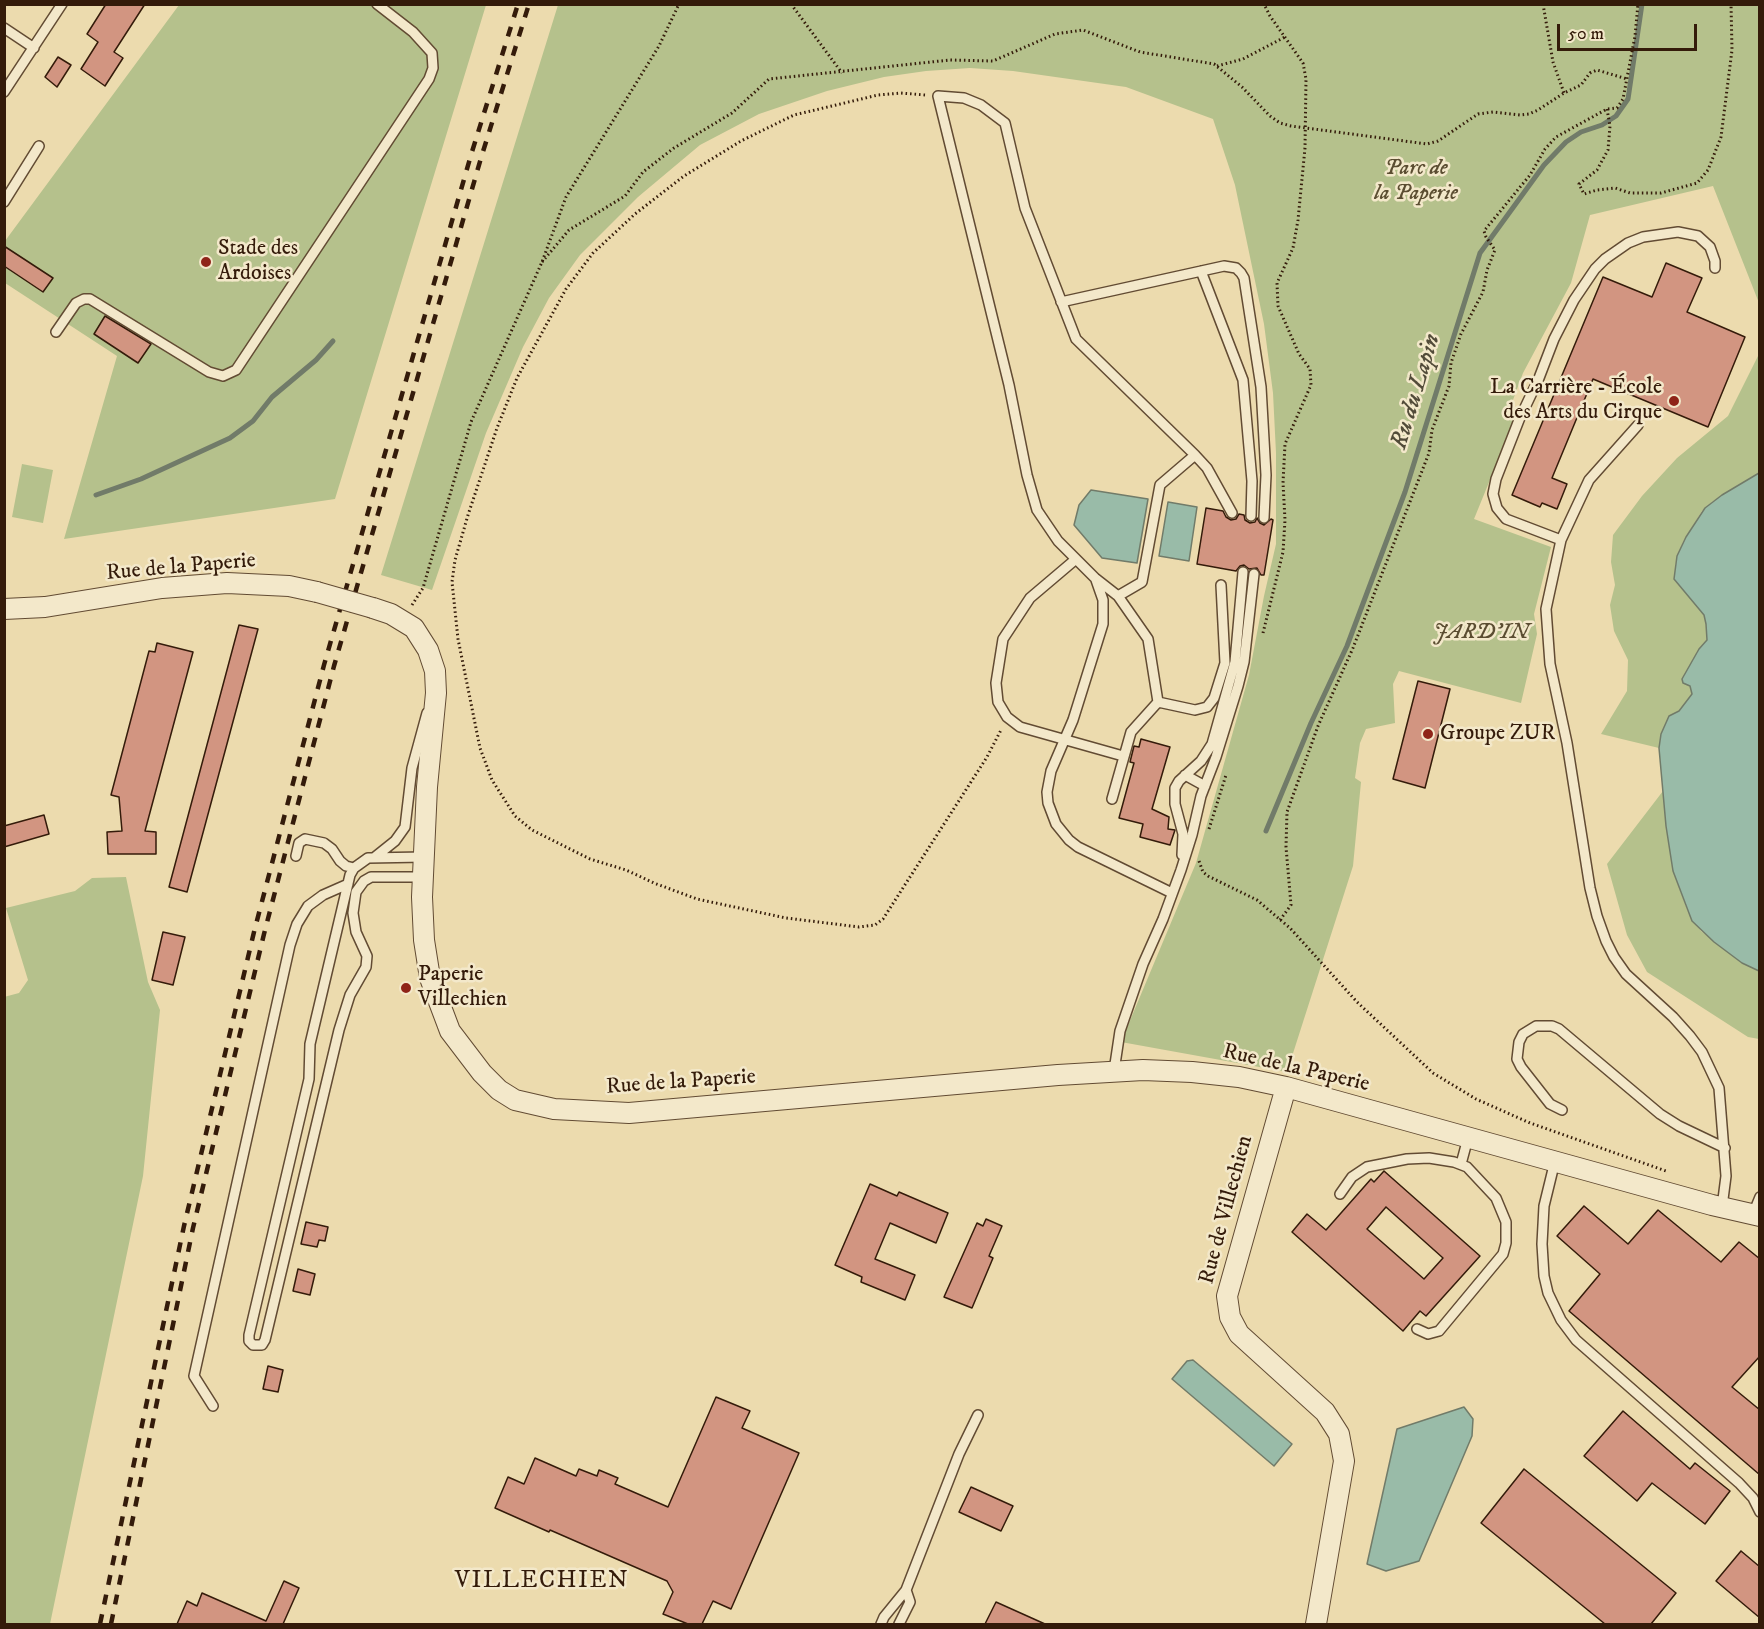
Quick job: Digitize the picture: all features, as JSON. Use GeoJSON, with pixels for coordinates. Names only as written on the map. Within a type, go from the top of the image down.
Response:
{"type":"FeatureCollection","features":[{"type":"Feature","properties":{"kind":"street","name":"Rue de la Paperie"},"geometry":{"type":"LineString","coordinates":[[4,609],[45,607],[162,588],[227,583],[289,586],[317,592],[373,608],[397,617],[414,628],[428,650],[436,681],[427,787],[422,920],[425,958],[450,1031],[482,1073],[508,1097],[526,1104],[615,1114],[643,1113],[1114,1071],[1192,1072],[1239,1077],[1286,1086],[1722,1207],[1757,1209]]}},
{"type":"Feature","properties":{"kind":"street","name":"Rue de Villechien"},"geometry":{"type":"LineString","coordinates":[[1286,1086],[1227,1296],[1230,1317],[1239,1334],[1325,1412],[1339,1434],[1344,1461],[1316,1624]]}},
{"type":"Feature","properties":{"kind":"lane"},"geometry":{"type":"LineString","coordinates":[[4,92],[62,4]]}},
{"type":"Feature","properties":{"kind":"lane"},"geometry":{"type":"LineString","coordinates":[[56,332],[76,303],[84,298],[90,299],[209,372],[223,376],[236,370],[429,79],[434,68],[432,52],[413,32],[377,4]]}},
{"type":"Feature","properties":{"kind":"lane"},"geometry":{"type":"LineString","coordinates":[[4,28],[34,48]]}},
{"type":"Feature","properties":{"kind":"lane"},"geometry":{"type":"LineString","coordinates":[[1158,702],[1148,639],[1118,596],[1095,578],[1058,541],[1037,510],[1027,475],[1009,385],[938,96],[964,98],[981,105],[1005,123],[1025,208],[1076,339],[1207,468],[1232,513]]}},
{"type":"Feature","properties":{"kind":"lane"},"geometry":{"type":"LineString","coordinates":[[4,202],[39,147]]}},
{"type":"Feature","properties":{"kind":"lane"},"geometry":{"type":"LineString","coordinates":[[1561,540],[1506,519],[1497,508],[1493,494],[1496,479],[1519,420],[1554,339],[1574,300],[1595,269],[1610,255],[1628,243],[1651,235],[1678,232],[1698,236],[1710,247],[1715,268]]}},
{"type":"Feature","properties":{"kind":"lane"},"geometry":{"type":"LineString","coordinates":[[1061,302],[1230,266],[1241,273],[1244,278],[1261,387],[1266,475],[1264,518]]}},
{"type":"Feature","properties":{"kind":"lane"},"geometry":{"type":"LineString","coordinates":[[1201,271],[1243,380],[1252,481],[1251,516]]}},
{"type":"Feature","properties":{"kind":"lane"},"geometry":{"type":"LineString","coordinates":[[1638,425],[1589,480],[1561,540],[1546,609],[1550,664],[1567,743],[1590,888],[1597,916],[1614,957],[1626,974],[1673,1017],[1702,1052],[1719,1088],[1726,1176],[1722,1207]]}},
{"type":"Feature","properties":{"kind":"lane"},"geometry":{"type":"LineString","coordinates":[[1118,596],[1143,582],[1160,485],[1195,455]]}},
{"type":"Feature","properties":{"kind":"lane"},"geometry":{"type":"LineString","coordinates":[[1076,559],[1030,598],[1003,639],[996,693],[1002,711],[1020,727],[1123,756]]}},
{"type":"Feature","properties":{"kind":"lane"},"geometry":{"type":"LineString","coordinates":[[1182,866],[1183,834],[1174,796],[1179,781],[1201,761],[1212,744],[1233,672],[1244,572]]}},
{"type":"Feature","properties":{"kind":"lane"},"geometry":{"type":"LineString","coordinates":[[1114,1071],[1120,1031],[1143,964],[1182,866],[1244,663],[1254,574]]}},
{"type":"Feature","properties":{"kind":"lane"},"geometry":{"type":"LineString","coordinates":[[1095,578],[1103,600],[1103,624],[1073,720],[1048,781],[1048,803],[1056,824],[1078,847],[1172,893]]}},
{"type":"Feature","properties":{"kind":"lane"},"geometry":{"type":"LineString","coordinates":[[1158,702],[1195,710],[1207,707],[1214,698],[1225,663],[1221,585]]}},
{"type":"Feature","properties":{"kind":"lane"},"geometry":{"type":"LineString","coordinates":[[424,867],[371,877],[364,881],[357,892],[353,913],[356,932],[366,956],[366,967],[350,995],[339,1030],[265,1340],[262,1345],[256,1346],[249,1341],[249,1335],[309,1079],[310,1044],[348,884],[354,868],[363,861],[375,857],[394,841],[405,827],[412,768],[436,681]]}},
{"type":"Feature","properties":{"kind":"lane"},"geometry":{"type":"LineString","coordinates":[[1112,799],[1131,732],[1158,702]]}},
{"type":"Feature","properties":{"kind":"lane"},"geometry":{"type":"LineString","coordinates":[[1185,775],[1205,786]]}},
{"type":"Feature","properties":{"kind":"lane"},"geometry":{"type":"LineString","coordinates":[[296,856],[301,840],[310,840],[324,843],[346,866],[354,868]]}},
{"type":"Feature","properties":{"kind":"lane"},"geometry":{"type":"LineString","coordinates":[[375,857],[424,867]]}},
{"type":"Feature","properties":{"kind":"lane"},"geometry":{"type":"LineString","coordinates":[[213,1406],[194,1376],[290,945],[297,924],[308,906],[323,895],[348,884]]}},
{"type":"Feature","properties":{"kind":"lane"},"geometry":{"type":"LineString","coordinates":[[1562,1110],[1550,1104],[1517,1059],[1519,1042],[1523,1034],[1536,1026],[1552,1026],[1559,1029],[1660,1114],[1679,1126],[1725,1148]]}},
{"type":"Feature","properties":{"kind":"lane"},"geometry":{"type":"LineString","coordinates":[[1461,1164],[1469,1137]]}},
{"type":"Feature","properties":{"kind":"lane"},"geometry":{"type":"LineString","coordinates":[[1340,1194],[1352,1177],[1374,1165],[1429,1158],[1461,1164],[1473,1172],[1496,1198],[1502,1209],[1507,1233],[1503,1254],[1439,1331],[1428,1334],[1417,1329]]}},
{"type":"Feature","properties":{"kind":"lane"},"geometry":{"type":"LineString","coordinates":[[1555,1161],[1544,1206],[1542,1244],[1548,1293],[1561,1320],[1576,1340],[1739,1483],[1760,1512]]}},
{"type":"Feature","properties":{"kind":"lane"},"geometry":{"type":"LineString","coordinates":[[881,1624],[906,1590],[959,1454],[978,1415]]}},
{"type":"Feature","properties":{"kind":"lane"},"geometry":{"type":"LineString","coordinates":[[899,1624],[910,1602],[906,1590]]}},
{"type":"Feature","properties":{"kind":"path"},"geometry":{"type":"LineString","coordinates":[[410,609],[423,588],[471,422],[542,262],[566,197],[659,46],[679,4]]}},
{"type":"Feature","properties":{"kind":"path"},"geometry":{"type":"LineString","coordinates":[[791,4],[842,73]]}},
{"type":"Feature","properties":{"kind":"path"},"geometry":{"type":"LineString","coordinates":[[1262,640],[1283,552],[1285,444],[1311,385],[1310,369],[1299,354],[1278,306],[1277,283],[1293,248],[1298,220],[1303,183],[1306,79],[1303,63],[1264,4]]}},
{"type":"Feature","properties":{"kind":"path"},"geometry":{"type":"LineString","coordinates":[[1543,4],[1553,62],[1564,93]]}},
{"type":"Feature","properties":{"kind":"path"},"geometry":{"type":"LineString","coordinates":[[1280,920],[1291,905],[1286,847],[1287,812],[1318,726],[1353,648],[1429,453],[1432,430],[1449,386],[1450,363],[1461,334],[1483,292],[1487,270],[1495,250],[1484,231],[1523,184],[1556,136],[1607,109],[1617,108],[1623,99],[1635,36],[1638,4]]}},
{"type":"Feature","properties":{"kind":"path"},"geometry":{"type":"LineString","coordinates":[[1607,109],[1610,126],[1608,150],[1597,170],[1578,184],[1584,194],[1615,188],[1630,193],[1661,193],[1697,183],[1707,170],[1721,137],[1732,50],[1731,4]]}},
{"type":"Feature","properties":{"kind":"path"},"geometry":{"type":"LineString","coordinates":[[542,262],[569,230],[625,195],[644,172],[674,148],[732,113],[769,79],[950,60],[993,61],[1055,34],[1083,30],[1140,52],[1202,61],[1217,66],[1280,123],[1426,144],[1438,141],[1478,114],[1493,112],[1530,114],[1581,85],[1590,73],[1597,70],[1627,79]]}},
{"type":"Feature","properties":{"kind":"path"},"geometry":{"type":"LineString","coordinates":[[1217,66],[1243,59],[1285,37]]}},
{"type":"Feature","properties":{"kind":"path"},"geometry":{"type":"LineString","coordinates":[[938,96],[878,94],[794,115],[741,141],[684,176],[635,214],[592,253],[566,289],[517,378],[497,428],[455,560],[452,582],[458,639],[480,748],[492,780],[515,816],[532,830],[590,859],[626,870],[697,899],[786,918],[859,927],[875,926],[884,919],[987,757],[1007,717]]}},
{"type":"Feature","properties":{"kind":"path"},"geometry":{"type":"LineString","coordinates":[[1209,832],[1227,769]]}},
{"type":"Feature","properties":{"kind":"path"},"geometry":{"type":"LineString","coordinates":[[1202,852],[1199,862],[1203,872],[1257,900],[1280,920],[1357,1002],[1433,1073],[1476,1099],[1530,1123],[1672,1173]]}},
{"type":"Feature","properties":{"kind":"green space","name":"Stade des Ardoises"},"geometry":{"type":"Polygon","coordinates":[[[179,5],[486,5],[335,499],[64,539],[117,356],[5,283],[5,241],[179,5]]]}},
{"type":"Feature","properties":{"kind":"green space","name":"Parc de la Paperie"},"geometry":{"type":"Polygon","coordinates":[[[558,5],[1759,5],[1759,303],[1713,186],[1590,215],[1571,283],[1523,373],[1507,416],[1514,421],[1474,519],[1551,547],[1534,614],[1537,634],[1521,703],[1399,671],[1393,684],[1395,723],[1366,729],[1360,743],[1355,778],[1361,782],[1353,866],[1287,1072],[1121,1042],[1196,863],[1249,675],[1276,544],[1276,453],[1273,393],[1264,324],[1235,185],[1213,119],[1126,87],[1013,71],[970,68],[884,77],[827,91],[759,114],[700,145],[638,197],[580,255],[549,298],[523,347],[486,433],[432,590],[381,575],[558,5]]]}},
{"type":"Feature","properties":{"kind":"green space"},"geometry":{"type":"Polygon","coordinates":[[[1759,354],[1759,473],[1712,502],[1702,511],[1683,542],[1675,566],[1676,582],[1704,615],[1706,624],[1707,640],[1699,649],[1682,679],[1690,685],[1692,694],[1661,734],[1659,748],[1601,734],[1627,691],[1628,660],[1614,631],[1610,605],[1615,585],[1611,562],[1613,535],[1642,496],[1677,458],[1728,416],[1759,354]]]}},
{"type":"Feature","properties":{"kind":"green space"},"geometry":{"type":"Polygon","coordinates":[[[22,464],[53,470],[43,523],[12,517],[22,464]]]}},
{"type":"Feature","properties":{"kind":"green space"},"geometry":{"type":"Polygon","coordinates":[[[1663,791],[1673,871],[1687,909],[1701,931],[1742,963],[1759,971],[1759,1039],[1748,1037],[1647,972],[1627,935],[1607,864],[1663,791]]]}},
{"type":"Feature","properties":{"kind":"green space"},"geometry":{"type":"Polygon","coordinates":[[[126,877],[148,982],[160,1010],[143,1176],[50,1624],[5,1624],[4,997],[19,993],[28,980],[6,908],[75,891],[92,878],[126,877]]]}},
{"type":"Feature","properties":{"kind":"shaded area"},"geometry":{"type":"Polygon","coordinates":[[[1759,473],[1759,971],[1742,963],[1714,942],[1692,921],[1673,871],[1666,826],[1659,748],[1661,734],[1669,716],[1679,711],[1692,694],[1690,686],[1683,683],[1682,679],[1699,649],[1707,640],[1704,615],[1674,579],[1677,556],[1705,508],[1759,473]]]}},
{"type":"Feature","properties":{"kind":"shaded area"},"geometry":{"type":"Polygon","coordinates":[[[1091,490],[1148,499],[1137,563],[1102,558],[1074,525],[1079,505],[1091,490]]]}},
{"type":"Feature","properties":{"kind":"shaded area"},"geometry":{"type":"Polygon","coordinates":[[[1168,502],[1197,507],[1189,561],[1159,556],[1168,502]]]}},
{"type":"Feature","properties":{"kind":"shaded area"},"geometry":{"type":"Polygon","coordinates":[[[1193,1360],[1292,1444],[1274,1466],[1172,1379],[1187,1361],[1193,1360]]]}},
{"type":"Feature","properties":{"kind":"shaded area"},"geometry":{"type":"Polygon","coordinates":[[[1464,1407],[1473,1419],[1472,1436],[1419,1561],[1386,1571],[1367,1564],[1397,1429],[1464,1407]]]}},
{"type":"Feature","properties":{"kind":"building"},"geometry":{"type":"Polygon","coordinates":[[[106,4],[145,4],[114,52],[123,58],[105,86],[81,69],[98,42],[87,34],[106,4]]]}},
{"type":"Feature","properties":{"kind":"building"},"geometry":{"type":"Polygon","coordinates":[[[58,57],[71,65],[57,87],[45,77],[58,57]]]}},
{"type":"Feature","properties":{"kind":"building"},"geometry":{"type":"Polygon","coordinates":[[[4,246],[53,278],[43,292],[4,266],[4,246]]]}},
{"type":"Feature","properties":{"kind":"building"},"geometry":{"type":"Polygon","coordinates":[[[1666,263],[1702,278],[1687,312],[1745,337],[1708,427],[1593,379],[1552,478],[1567,484],[1557,509],[1542,503],[1540,507],[1512,495],[1603,277],[1652,297],[1666,263]]]}},
{"type":"Feature","properties":{"kind":"building"},"geometry":{"type":"Polygon","coordinates":[[[105,316],[151,344],[138,363],[94,334],[105,316]]]}},
{"type":"Feature","properties":{"kind":"building"},"geometry":{"type":"Polygon","coordinates":[[[1206,508],[1223,511],[1231,520],[1236,519],[1239,514],[1244,515],[1245,520],[1250,523],[1255,522],[1257,518],[1264,525],[1271,519],[1273,520],[1264,575],[1261,575],[1257,568],[1249,569],[1244,565],[1236,571],[1197,564],[1206,508]]]}},
{"type":"Feature","properties":{"kind":"building"},"geometry":{"type":"Polygon","coordinates":[[[239,625],[258,629],[187,892],[169,887],[239,625]]]}},
{"type":"Feature","properties":{"kind":"building"},"geometry":{"type":"Polygon","coordinates":[[[157,643],[193,652],[145,831],[156,832],[156,854],[108,854],[107,832],[122,831],[119,797],[111,795],[149,651],[155,652],[157,643]]]}},
{"type":"Feature","properties":{"kind":"building"},"geometry":{"type":"Polygon","coordinates":[[[1418,681],[1450,689],[1425,788],[1393,779],[1418,681]]]}},
{"type":"Feature","properties":{"kind":"building"},"geometry":{"type":"Polygon","coordinates":[[[1141,739],[1170,747],[1152,809],[1169,817],[1168,829],[1175,830],[1170,845],[1140,837],[1143,824],[1119,818],[1134,763],[1130,762],[1134,746],[1139,747],[1141,739]]]}},
{"type":"Feature","properties":{"kind":"building"},"geometry":{"type":"Polygon","coordinates":[[[44,815],[49,834],[4,847],[4,826],[44,815]]]}},
{"type":"Feature","properties":{"kind":"building"},"geometry":{"type":"Polygon","coordinates":[[[163,932],[185,937],[173,985],[152,980],[163,932]]]}},
{"type":"Feature","properties":{"kind":"building"},"geometry":{"type":"Polygon","coordinates":[[[1384,1171],[1480,1256],[1426,1316],[1420,1311],[1403,1331],[1292,1232],[1307,1214],[1326,1230],[1371,1179],[1374,1182],[1384,1171]],[[1386,1207],[1367,1229],[1424,1279],[1443,1258],[1386,1207]]]}},
{"type":"Feature","properties":{"kind":"building"},"geometry":{"type":"Polygon","coordinates":[[[870,1184],[897,1196],[899,1192],[948,1213],[936,1243],[890,1223],[875,1259],[915,1275],[905,1300],[861,1282],[862,1277],[835,1265],[870,1184]]]}},
{"type":"Feature","properties":{"kind":"building"},"geometry":{"type":"Polygon","coordinates":[[[1584,1206],[1628,1244],[1658,1210],[1721,1262],[1739,1242],[1760,1259],[1760,1356],[1732,1387],[1760,1410],[1760,1475],[1569,1311],[1600,1274],[1557,1236],[1584,1206]]]}},
{"type":"Feature","properties":{"kind":"building"},"geometry":{"type":"Polygon","coordinates":[[[986,1219],[1002,1226],[989,1256],[993,1258],[972,1308],[944,1297],[977,1223],[983,1226],[986,1219]]]}},
{"type":"Feature","properties":{"kind":"building"},"geometry":{"type":"Polygon","coordinates":[[[306,1222],[328,1227],[325,1241],[319,1240],[317,1247],[301,1244],[306,1222]]]}},
{"type":"Feature","properties":{"kind":"building"},"geometry":{"type":"Polygon","coordinates":[[[298,1269],[315,1274],[310,1295],[293,1291],[298,1269]]]}},
{"type":"Feature","properties":{"kind":"building"},"geometry":{"type":"Polygon","coordinates":[[[268,1366],[283,1370],[278,1392],[263,1389],[268,1366]]]}},
{"type":"Feature","properties":{"kind":"building"},"geometry":{"type":"Polygon","coordinates":[[[716,1397],[750,1411],[742,1428],[799,1453],[731,1609],[713,1601],[702,1624],[688,1624],[663,1614],[673,1592],[667,1581],[495,1508],[508,1477],[524,1484],[535,1458],[576,1476],[579,1469],[597,1476],[599,1470],[618,1478],[615,1484],[668,1507],[716,1397]]]}},
{"type":"Feature","properties":{"kind":"building"},"geometry":{"type":"Polygon","coordinates":[[[1623,1411],[1690,1469],[1695,1463],[1730,1491],[1705,1524],[1652,1483],[1637,1501],[1584,1456],[1623,1411]]]}},
{"type":"Feature","properties":{"kind":"building"},"geometry":{"type":"Polygon","coordinates":[[[1524,1469],[1676,1593],[1651,1624],[1605,1624],[1481,1523],[1524,1469]]]}},
{"type":"Feature","properties":{"kind":"building"},"geometry":{"type":"Polygon","coordinates":[[[971,1487],[1013,1506],[1001,1531],[959,1512],[971,1487]]]}},
{"type":"Feature","properties":{"kind":"building"},"geometry":{"type":"Polygon","coordinates":[[[1741,1551],[1760,1567],[1760,1618],[1716,1581],[1741,1551]]]}},
{"type":"Feature","properties":{"kind":"building"},"geometry":{"type":"Polygon","coordinates":[[[284,1581],[299,1588],[283,1624],[177,1624],[187,1601],[197,1606],[202,1593],[266,1621],[284,1581]]]}},
{"type":"Feature","properties":{"kind":"building"},"geometry":{"type":"Polygon","coordinates":[[[996,1602],[1045,1624],[985,1624],[996,1602]]]}},
{"type":"Feature","properties":{"kind":"waterway","name":"Ru du Lapin"},"geometry":{"type":"LineString","coordinates":[[1266,831],[1311,723],[1347,646],[1405,492],[1480,253],[1544,165],[1566,142],[1581,132],[1602,125],[1616,116],[1628,99],[1642,4]]}},
{"type":"Feature","properties":{"kind":"waterway"},"geometry":{"type":"LineString","coordinates":[[96,495],[141,479],[230,438],[253,421],[272,397],[316,360],[333,341]]}},
{"type":"Feature","properties":{"kind":"railway"},"geometry":{"type":"LineString","coordinates":[[100,1624],[184,1226],[254,932],[324,665],[471,155],[518,4]]}},
{"type":"Feature","properties":{"kind":"railway"},"geometry":{"type":"LineString","coordinates":[[111,1624],[193,1228],[264,934],[334,666],[481,158],[529,4]]}},
{"type":"Feature","properties":{"kind":"place","name":"Stade des Ardoises"},"geometry":{"type":"Point","coordinates":[206,262]}},
{"type":"Feature","properties":{"kind":"place","name":"La Carrière - École des Arts du Cirque"},"geometry":{"type":"Point","coordinates":[1674,401]}},
{"type":"Feature","properties":{"kind":"place","name":"Groupe ZUR"},"geometry":{"type":"Point","coordinates":[1428,734]}},
{"type":"Feature","properties":{"kind":"place","name":"Paperie Villechien"},"geometry":{"type":"Point","coordinates":[406,988]}},
{"type":"Feature","properties":{"kind":"district","name":"VILLECHIEN"},"geometry":{"type":"Point","coordinates":[542,1582]}},
{"type":"Feature","properties":{"kind":"park label","name":"JARD'IN"},"geometry":{"type":"Point","coordinates":[1481,633]}}]}
